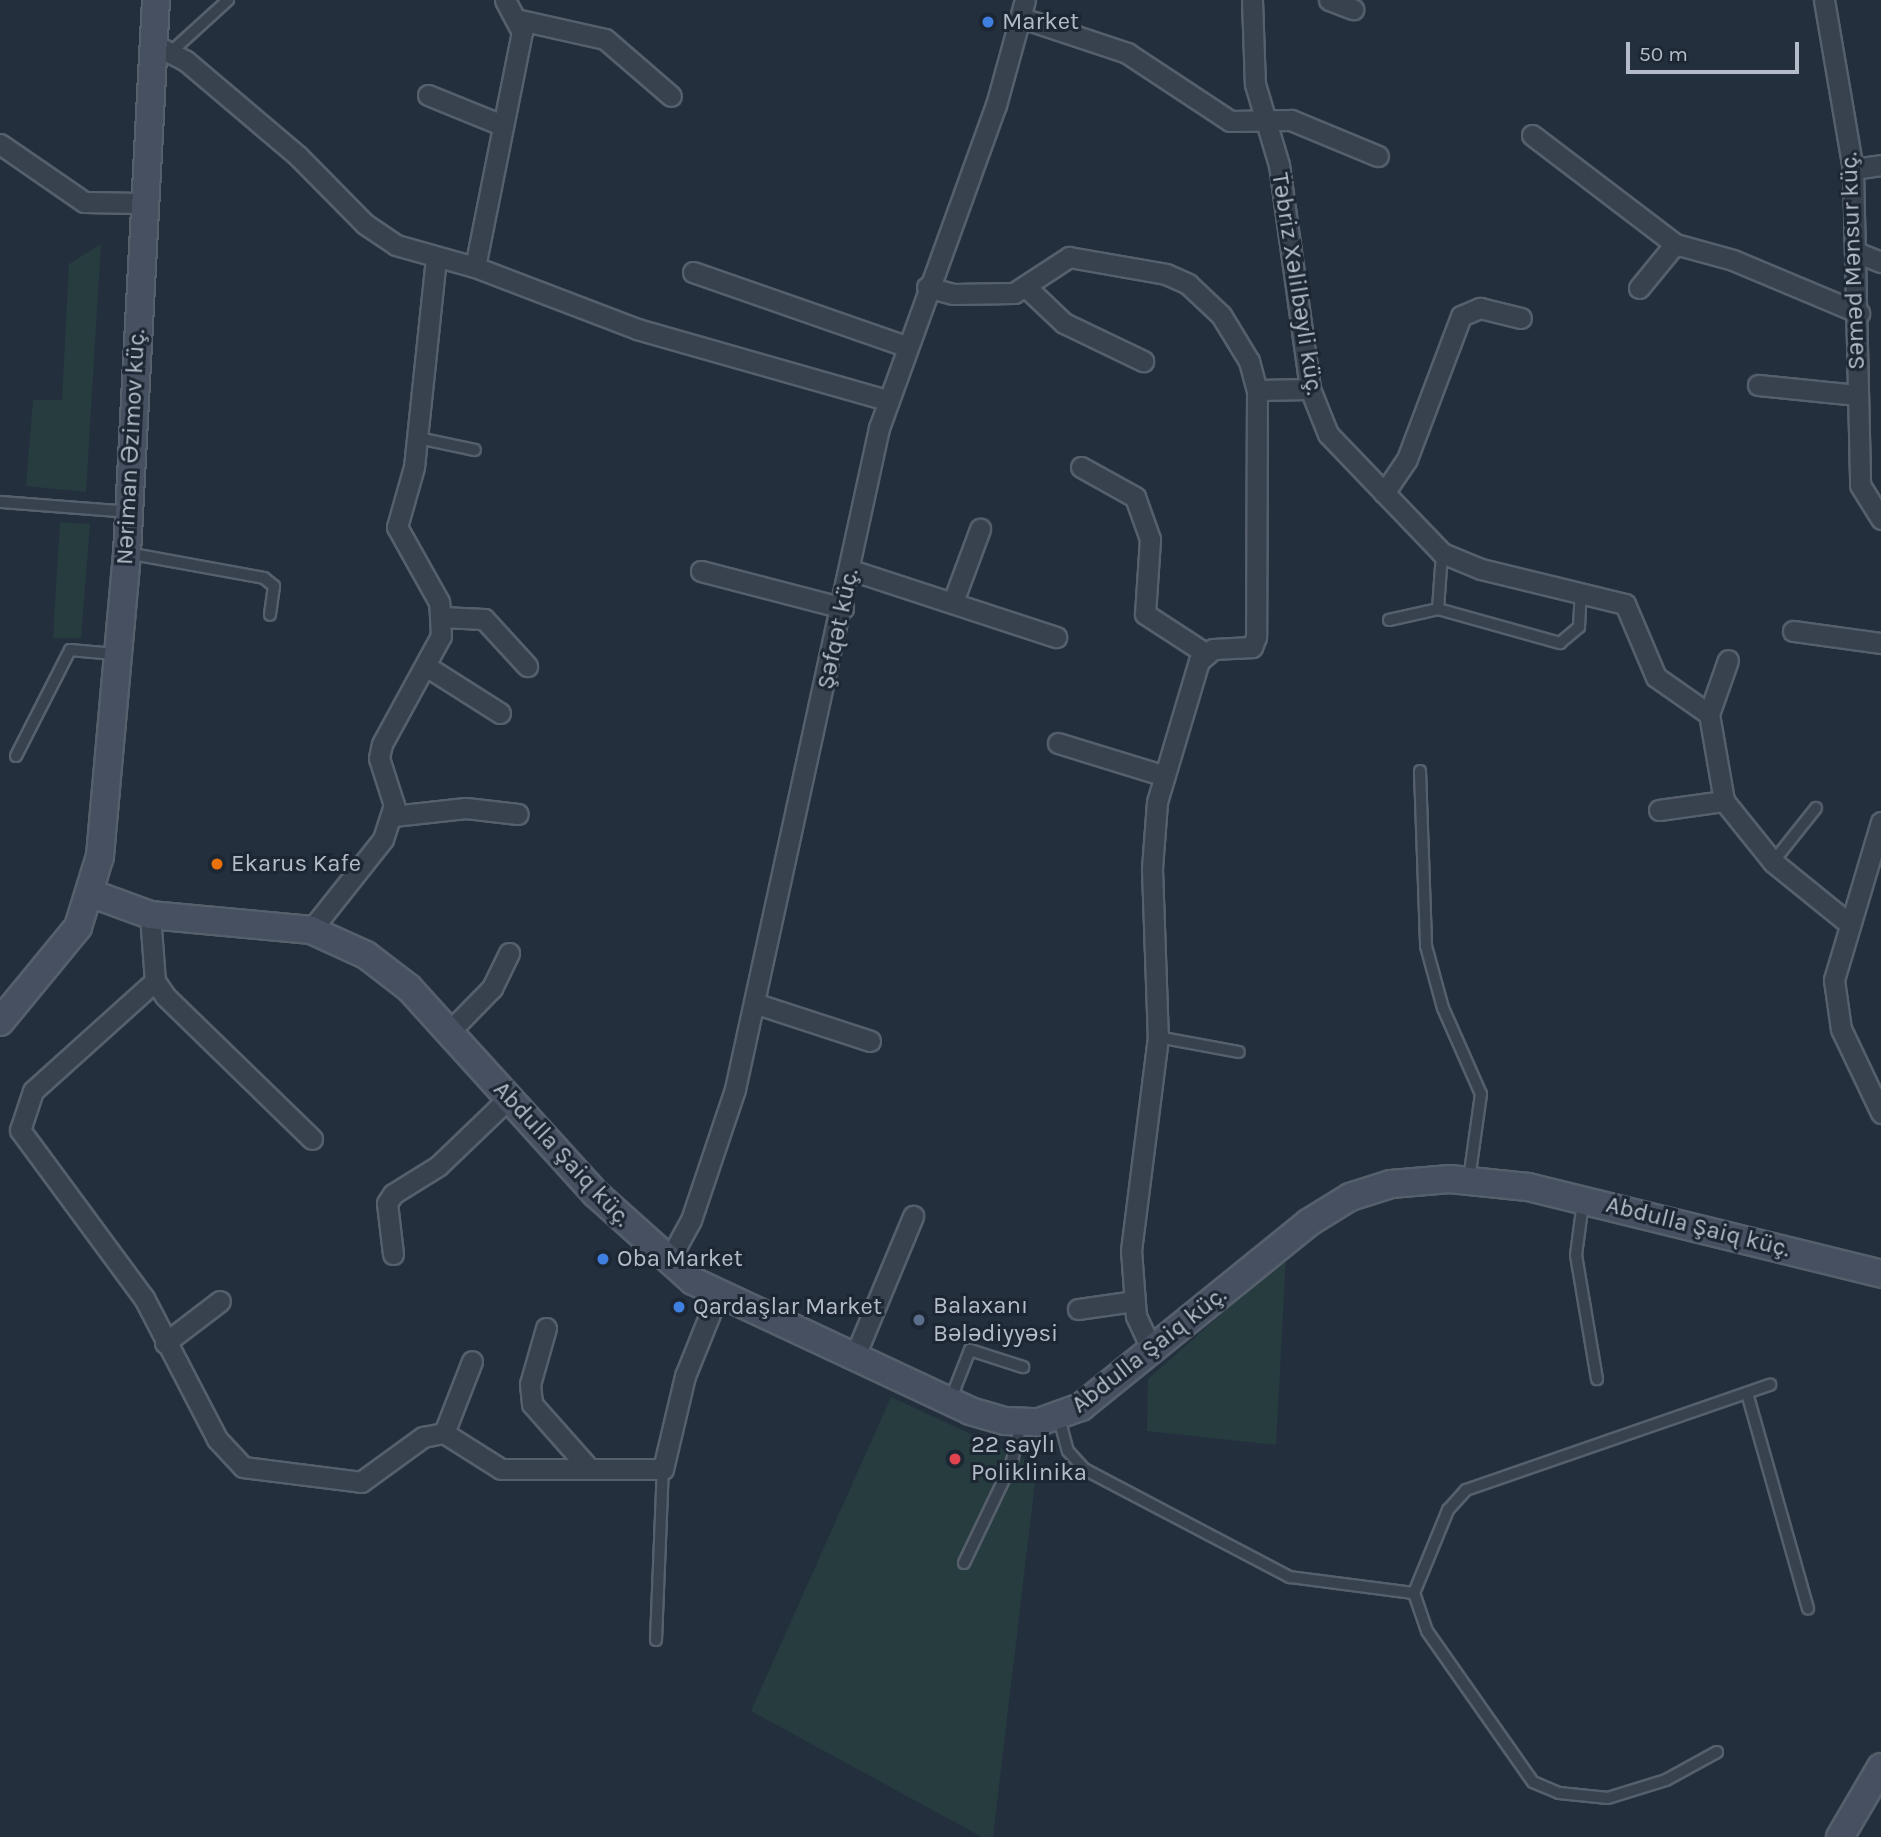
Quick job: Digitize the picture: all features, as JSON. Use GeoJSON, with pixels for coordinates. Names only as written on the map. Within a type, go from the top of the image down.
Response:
{"type":"FeatureCollection","features":[{"type":"Feature","properties":{"kind":"street","name":"Nəriman Əzimov küç."},"geometry":{"type":"LineString","coordinates":[[0,1022],[62,952],[90,893],[108,797],[130,512],[141,203],[161,47],[156,0]]}},
{"type":"Feature","properties":{"kind":"street"},"geometry":{"type":"LineString","coordinates":[[505,0],[520,20],[605,39],[671,96]]}},
{"type":"Feature","properties":{"kind":"street","name":"Təbriz Xəlilbəyli küç."},"geometry":{"type":"LineString","coordinates":[[1251,0],[1255,84],[1279,165],[1310,389],[1328,434],[1442,553],[1481,569],[1581,590],[1625,604],[1656,677],[1709,714]]}},
{"type":"Feature","properties":{"kind":"street"},"geometry":{"type":"LineString","coordinates":[[1329,0],[1353,9]]}},
{"type":"Feature","properties":{"kind":"street","name":"Səməd Mənsur küç."},"geometry":{"type":"LineString","coordinates":[[1824,0],[1853,169],[1859,313],[1857,395],[1860,485],[1881,519]]}},
{"type":"Feature","properties":{"kind":"street"},"geometry":{"type":"LineString","coordinates":[[1023,9],[1127,54],[1230,121],[1266,123],[1291,120],[1378,156]]}},
{"type":"Feature","properties":{"kind":"street","name":"Şəfqət küç."},"geometry":{"type":"LineString","coordinates":[[668,1262],[724,1131],[843,608],[887,400],[1023,9]]}},
{"type":"Feature","properties":{"kind":"street"},"geometry":{"type":"LineString","coordinates":[[475,267],[520,20]]}},
{"type":"Feature","properties":{"kind":"street"},"geometry":{"type":"LineString","coordinates":[[161,47],[299,156],[365,225],[396,244],[475,267],[637,329],[887,400]]}},
{"type":"Feature","properties":{"kind":"street"},"geometry":{"type":"LineString","coordinates":[[428,95],[502,125]]}},
{"type":"Feature","properties":{"kind":"street"},"geometry":{"type":"LineString","coordinates":[[1532,135],[1675,244],[1733,260],[1859,313]]}},
{"type":"Feature","properties":{"kind":"street"},"geometry":{"type":"LineString","coordinates":[[0,144],[85,202],[141,203]]}},
{"type":"Feature","properties":{"kind":"street"},"geometry":{"type":"LineString","coordinates":[[1853,169],[1881,165]]}},
{"type":"Feature","properties":{"kind":"street"},"geometry":{"type":"LineString","coordinates":[[1640,288],[1675,244]]}},
{"type":"Feature","properties":{"kind":"street"},"geometry":{"type":"LineString","coordinates":[[1856,253],[1881,262]]}},
{"type":"Feature","properties":{"kind":"street"},"geometry":{"type":"LineString","coordinates":[[310,930],[383,839],[393,816],[379,758],[429,668],[442,617],[397,527],[418,438],[436,257]]}},
{"type":"Feature","properties":{"kind":"street"},"geometry":{"type":"LineString","coordinates":[[927,287],[953,294],[1026,288],[1069,257],[1167,274],[1222,315],[1249,361],[1256,390],[1256,637],[1243,650],[1205,653],[1145,614],[1150,539],[1135,496],[1081,467]]}},
{"type":"Feature","properties":{"kind":"street"},"geometry":{"type":"LineString","coordinates":[[693,272],[906,345]]}},
{"type":"Feature","properties":{"kind":"street"},"geometry":{"type":"LineString","coordinates":[[1026,288],[1064,323],[1143,361]]}},
{"type":"Feature","properties":{"kind":"street"},"geometry":{"type":"LineString","coordinates":[[1384,493],[1407,459],[1461,316],[1480,308],[1521,318]]}},
{"type":"Feature","properties":{"kind":"street"},"geometry":{"type":"LineString","coordinates":[[1758,385],[1857,395]]}},
{"type":"Feature","properties":{"kind":"street"},"geometry":{"type":"LineString","coordinates":[[1256,390],[1310,389]]}},
{"type":"Feature","properties":{"kind":"street"},"geometry":{"type":"LineString","coordinates":[[954,599],[980,529]]}},
{"type":"Feature","properties":{"kind":"street"},"geometry":{"type":"LineString","coordinates":[[851,570],[954,599],[1056,637]]}},
{"type":"Feature","properties":{"kind":"street"},"geometry":{"type":"LineString","coordinates":[[701,571],[843,608]]}},
{"type":"Feature","properties":{"kind":"street"},"geometry":{"type":"LineString","coordinates":[[442,617],[484,619],[527,666]]}},
{"type":"Feature","properties":{"kind":"street"},"geometry":{"type":"LineString","coordinates":[[1793,631],[1881,643]]}},
{"type":"Feature","properties":{"kind":"street"},"geometry":{"type":"LineString","coordinates":[[1153,1352],[1134,1301],[1131,1250],[1158,1037],[1152,869],[1162,775],[1205,653]]}},
{"type":"Feature","properties":{"kind":"street"},"geometry":{"type":"LineString","coordinates":[[1728,660],[1709,714],[1724,801],[1773,862],[1847,922]]}},
{"type":"Feature","properties":{"kind":"street"},"geometry":{"type":"LineString","coordinates":[[429,668],[500,713]]}},
{"type":"Feature","properties":{"kind":"street"},"geometry":{"type":"LineString","coordinates":[[1058,743],[1162,775]]}},
{"type":"Feature","properties":{"kind":"street"},"geometry":{"type":"LineString","coordinates":[[1659,810],[1724,801]]}},
{"type":"Feature","properties":{"kind":"street"},"geometry":{"type":"LineString","coordinates":[[393,816],[466,807],[518,814]]}},
{"type":"Feature","properties":{"kind":"street"},"geometry":{"type":"LineString","coordinates":[[1881,822],[1847,922],[1835,1005],[1872,1076],[1881,1113]]}},
{"type":"Feature","properties":{"kind":"street","name":"Abdulla Şaiq küç."},"geometry":{"type":"LineString","coordinates":[[90,893],[150,915],[310,930],[385,968],[668,1262],[718,1294],[949,1402],[1021,1424],[1058,1418],[1153,1352],[1332,1207],[1391,1184],[1469,1180],[1584,1198],[1881,1274]]}},
{"type":"Feature","properties":{"kind":"street"},"geometry":{"type":"LineString","coordinates":[[150,915],[155,981],[312,1139]]}},
{"type":"Feature","properties":{"kind":"street"},"geometry":{"type":"LineString","coordinates":[[449,1032],[492,988],[509,953]]}},
{"type":"Feature","properties":{"kind":"street"},"geometry":{"type":"LineString","coordinates":[[155,981],[33,1091],[20,1130],[144,1298],[165,1343],[217,1438],[236,1461],[256,1471],[361,1482],[423,1437],[444,1433],[501,1469],[586,1465],[663,1469],[681,1387],[718,1294]]}},
{"type":"Feature","properties":{"kind":"street"},"geometry":{"type":"LineString","coordinates":[[754,1003],[870,1041]]}},
{"type":"Feature","properties":{"kind":"street"},"geometry":{"type":"LineString","coordinates":[[393,1254],[387,1203],[393,1194],[438,1166],[509,1098]]}},
{"type":"Feature","properties":{"kind":"street"},"geometry":{"type":"LineString","coordinates":[[854,1358],[913,1216]]}},
{"type":"Feature","properties":{"kind":"street"},"geometry":{"type":"LineString","coordinates":[[165,1343],[220,1301]]}},
{"type":"Feature","properties":{"kind":"street"},"geometry":{"type":"LineString","coordinates":[[1078,1309],[1134,1301]]}},
{"type":"Feature","properties":{"kind":"street"},"geometry":{"type":"LineString","coordinates":[[546,1328],[530,1384],[532,1405],[586,1465]]}},
{"type":"Feature","properties":{"kind":"street"},"geometry":{"type":"LineString","coordinates":[[444,1433],[472,1361]]}},
{"type":"Feature","properties":{"kind":"street"},"geometry":{"type":"LineString","coordinates":[[1840,1837],[1881,1767]]}},
{"type":"Feature","properties":{"kind":"lane"},"geometry":{"type":"LineString","coordinates":[[161,47],[228,0]]}},
{"type":"Feature","properties":{"kind":"lane"},"geometry":{"type":"LineString","coordinates":[[418,438],[475,450]]}},
{"type":"Feature","properties":{"kind":"lane"},"geometry":{"type":"LineString","coordinates":[[0,502],[130,512]]}},
{"type":"Feature","properties":{"kind":"lane"},"geometry":{"type":"LineString","coordinates":[[127,553],[264,578],[274,586],[270,615]]}},
{"type":"Feature","properties":{"kind":"lane"},"geometry":{"type":"LineString","coordinates":[[1438,609],[1442,553]]}},
{"type":"Feature","properties":{"kind":"lane"},"geometry":{"type":"LineString","coordinates":[[1389,620],[1438,609],[1560,643],[1579,626],[1581,590]]}},
{"type":"Feature","properties":{"kind":"lane"},"geometry":{"type":"LineString","coordinates":[[16,756],[70,650],[119,655]]}},
{"type":"Feature","properties":{"kind":"lane"},"geometry":{"type":"LineString","coordinates":[[1420,771],[1426,946],[1443,1008],[1481,1094],[1469,1180]]}},
{"type":"Feature","properties":{"kind":"lane"},"geometry":{"type":"LineString","coordinates":[[1773,862],[1815,808]]}},
{"type":"Feature","properties":{"kind":"lane"},"geometry":{"type":"LineString","coordinates":[[1158,1037],[1239,1052]]}},
{"type":"Feature","properties":{"kind":"lane"},"geometry":{"type":"LineString","coordinates":[[1584,1198],[1576,1255],[1597,1379]]}},
{"type":"Feature","properties":{"kind":"lane"},"geometry":{"type":"LineString","coordinates":[[949,1402],[970,1350],[1023,1367]]}},
{"type":"Feature","properties":{"kind":"lane"},"geometry":{"type":"LineString","coordinates":[[1717,1752],[1666,1780],[1608,1798],[1559,1793],[1533,1782],[1427,1631],[1414,1593],[1448,1510],[1466,1490],[1770,1385]]}},
{"type":"Feature","properties":{"kind":"lane"},"geometry":{"type":"LineString","coordinates":[[1747,1393],[1808,1609]]}},
{"type":"Feature","properties":{"kind":"lane"},"geometry":{"type":"LineString","coordinates":[[1058,1418],[1068,1451],[1084,1469],[1290,1577],[1414,1593]]}},
{"type":"Feature","properties":{"kind":"lane"},"geometry":{"type":"LineString","coordinates":[[964,1563],[1011,1465],[1021,1424]]}},
{"type":"Feature","properties":{"kind":"lane"},"geometry":{"type":"LineString","coordinates":[[656,1640],[663,1469]]}},
{"type":"Feature","properties":{"kind":"green space"},"geometry":{"type":"Polygon","coordinates":[[[101,244],[86,492],[26,486],[33,400],[62,400],[69,264],[101,244]]]}},
{"type":"Feature","properties":{"kind":"green space"},"geometry":{"type":"Polygon","coordinates":[[[60,522],[90,524],[81,638],[53,638],[60,522]]]}},
{"type":"Feature","properties":{"kind":"green space"},"geometry":{"type":"Polygon","coordinates":[[[1286,1257],[1276,1445],[1147,1431],[1148,1379],[1286,1257]]]}},
{"type":"Feature","properties":{"kind":"green space"},"geometry":{"type":"Polygon","coordinates":[[[891,1397],[1037,1465],[993,1837],[982,1837],[751,1711],[891,1397]]]}},
{"type":"Feature","properties":{"kind":"place","name":"Market"},"geometry":{"type":"Point","coordinates":[988,22]}},
{"type":"Feature","properties":{"kind":"place","name":"Ekarus Kafe"},"geometry":{"type":"Point","coordinates":[217,864]}},
{"type":"Feature","properties":{"kind":"place","name":"Oba Market"},"geometry":{"type":"Point","coordinates":[603,1259]}},
{"type":"Feature","properties":{"kind":"place","name":"Qardaşlar Market"},"geometry":{"type":"Point","coordinates":[679,1307]}},
{"type":"Feature","properties":{"kind":"place","name":"Balaxanı Bələdiyyəsi"},"geometry":{"type":"Point","coordinates":[919,1320]}},
{"type":"Feature","properties":{"kind":"place","name":"22 saylı Poliklinika"},"geometry":{"type":"Point","coordinates":[955,1459]}}]}
